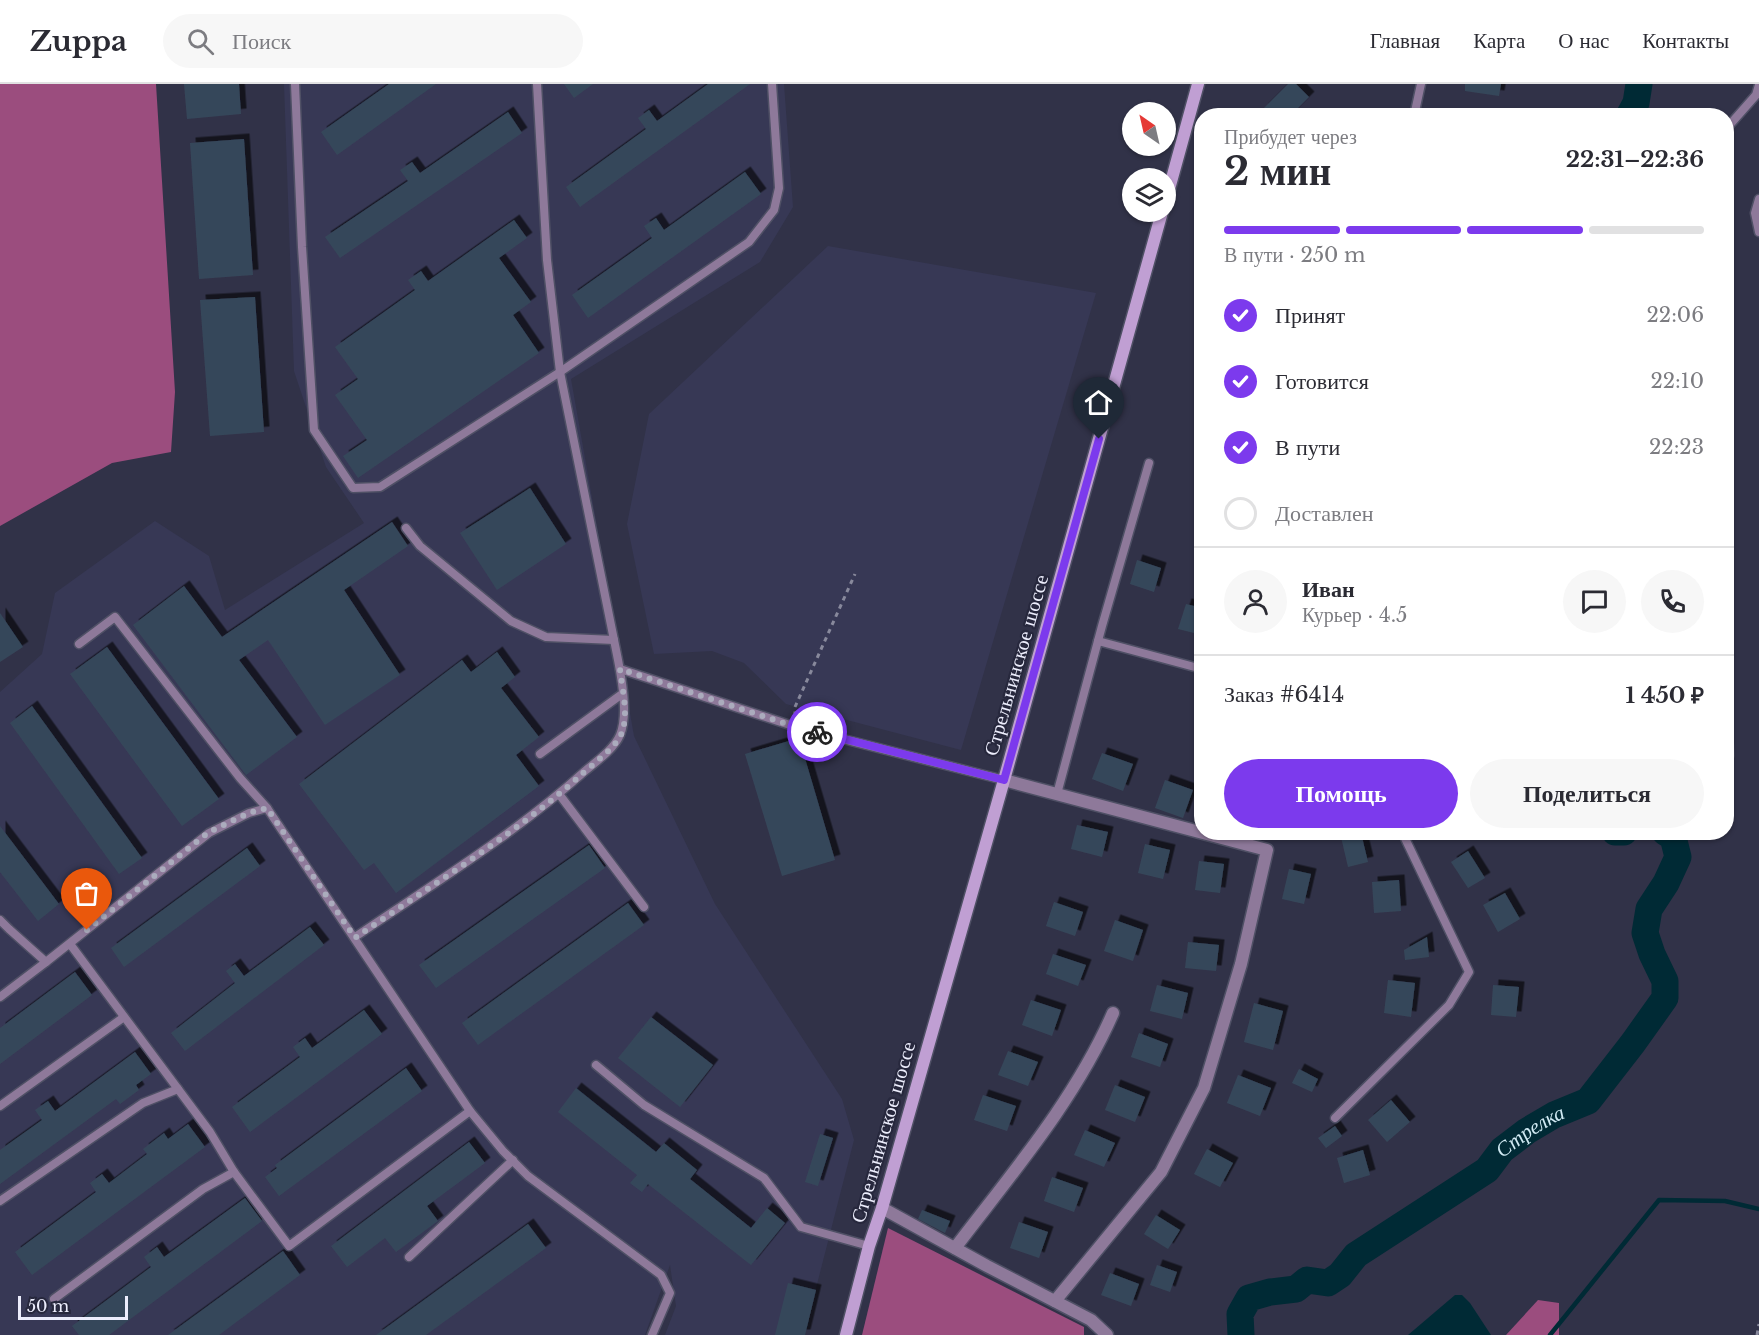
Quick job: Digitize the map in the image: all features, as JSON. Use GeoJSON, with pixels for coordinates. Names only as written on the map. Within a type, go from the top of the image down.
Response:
{"type":"FeatureCollection","features":[{"type":"Feature","properties":{"kind":"main road"},"geometry":{"type":"LineString","coordinates":[[1175,168],[1198,84]]}},
{"type":"Feature","properties":{"kind":"main road","name":"Стрельнинское шоссе"},"geometry":{"type":"LineString","coordinates":[[846,1335],[869,1246],[882,1208],[1004,780],[1159,222]]}},
{"type":"Feature","properties":{"kind":"street"},"geometry":{"type":"LineString","coordinates":[[1004,780],[1194,830]]}},
{"type":"Feature","properties":{"kind":"street"},"geometry":{"type":"LineString","coordinates":[[1055,1301],[1161,1172],[1204,1088],[1241,964],[1267,850],[1230,840]]}},
{"type":"Feature","properties":{"kind":"street"},"geometry":{"type":"LineString","coordinates":[[955,1248],[1052,1122],[1101,1041],[1113,1014]]}},
{"type":"Feature","properties":{"kind":"street"},"geometry":{"type":"LineString","coordinates":[[882,1208],[1091,1320],[1107,1335]]}},
{"type":"Feature","properties":{"kind":"lane"},"geometry":{"type":"LineString","coordinates":[[295,84],[302,247],[314,430],[352,489],[380,487],[560,372],[749,242],[774,210],[778,188],[772,84]]}},
{"type":"Feature","properties":{"kind":"lane"},"geometry":{"type":"LineString","coordinates":[[355,938],[560,794],[620,737],[625,719],[620,669],[560,372],[547,260],[537,84]]}},
{"type":"Feature","properties":{"kind":"lane"},"geometry":{"type":"LineString","coordinates":[[1416,108],[1421,84]]}},
{"type":"Feature","properties":{"kind":"lane"},"geometry":{"type":"LineString","coordinates":[[1734,120],[1756,95],[1759,86]]}},
{"type":"Feature","properties":{"kind":"lane"},"geometry":{"type":"LineString","coordinates":[[1759,199],[1755,213],[1759,232]]}},
{"type":"Feature","properties":{"kind":"lane"},"geometry":{"type":"LineString","coordinates":[[1058,794],[1098,641],[1149,463]]}},
{"type":"Feature","properties":{"kind":"lane"},"geometry":{"type":"LineString","coordinates":[[405,528],[420,546],[512,621],[546,637],[614,640]]}},
{"type":"Feature","properties":{"kind":"lane"},"geometry":{"type":"LineString","coordinates":[[79,644],[115,617],[240,778],[267,808],[470,1111],[528,1176],[661,1275],[670,1293],[652,1335]]}},
{"type":"Feature","properties":{"kind":"lane"},"geometry":{"type":"LineString","coordinates":[[1098,641],[1194,667]]}},
{"type":"Feature","properties":{"kind":"lane"},"geometry":{"type":"LineString","coordinates":[[620,669],[796,727],[1004,780]]}},
{"type":"Feature","properties":{"kind":"lane"},"geometry":{"type":"LineString","coordinates":[[540,754],[622,694]]}},
{"type":"Feature","properties":{"kind":"lane"},"geometry":{"type":"LineString","coordinates":[[560,794],[644,907]]}},
{"type":"Feature","properties":{"kind":"lane"},"geometry":{"type":"LineString","coordinates":[[0,997],[209,832],[249,813],[267,808]]}},
{"type":"Feature","properties":{"kind":"lane"},"geometry":{"type":"LineString","coordinates":[[1335,1118],[1449,1005],[1469,972],[1406,840]]}},
{"type":"Feature","properties":{"kind":"lane"},"geometry":{"type":"LineString","coordinates":[[0,920],[46,962]]}},
{"type":"Feature","properties":{"kind":"lane"},"geometry":{"type":"LineString","coordinates":[[70,944],[210,1132],[234,1172],[289,1246],[470,1111]]}},
{"type":"Feature","properties":{"kind":"lane"},"geometry":{"type":"LineString","coordinates":[[0,1106],[124,1017]]}},
{"type":"Feature","properties":{"kind":"lane"},"geometry":{"type":"LineString","coordinates":[[596,1065],[644,1105],[764,1178],[801,1227],[869,1246]]}},
{"type":"Feature","properties":{"kind":"lane"},"geometry":{"type":"LineString","coordinates":[[0,1201],[143,1103],[178,1089]]}},
{"type":"Feature","properties":{"kind":"lane"},"geometry":{"type":"LineString","coordinates":[[409,1257],[513,1160]]}},
{"type":"Feature","properties":{"kind":"lane"},"geometry":{"type":"LineString","coordinates":[[54,1299],[203,1189],[234,1172]]}},
{"type":"Feature","properties":{"kind":"path"},"geometry":{"type":"LineString","coordinates":[[796,727],[795,707],[855,574]]}},
{"type":"Feature","properties":{"kind":"path"},"geometry":{"type":"LineString","coordinates":[[1757,1335],[1759,1324]]}},
{"type":"Feature","properties":{"kind":"shaded area"},"geometry":{"type":"Polygon","coordinates":[[[0,84],[156,84],[175,392],[171,452],[112,463],[0,526],[0,84]]]}},
{"type":"Feature","properties":{"kind":"shaded area"},"geometry":{"type":"Polygon","coordinates":[[[284,84],[784,84],[793,207],[760,262],[571,379],[634,736],[715,904],[842,1099],[854,1140],[804,1335],[665,1335],[676,1306],[670,1265],[645,1335],[0,1335],[0,692],[42,654],[55,593],[155,521],[209,556],[225,610],[364,523],[326,467],[294,371],[284,84]]]}},
{"type":"Feature","properties":{"kind":"shaded area"},"geometry":{"type":"Polygon","coordinates":[[[828,246],[1096,293],[961,750],[786,704],[744,663],[712,651],[654,654],[627,524],[649,414],[828,246]]]}},
{"type":"Feature","properties":{"kind":"shaded area"},"geometry":{"type":"Polygon","coordinates":[[[888,1228],[1084,1327],[1084,1335],[862,1335],[888,1228]]]}},
{"type":"Feature","properties":{"kind":"shaded area"},"geometry":{"type":"Polygon","coordinates":[[[1455,1295],[1462,1295],[1470,1303],[1491,1335],[1408,1335],[1455,1295]]]}},
{"type":"Feature","properties":{"kind":"shaded area"},"geometry":{"type":"Polygon","coordinates":[[[1538,1300],[1559,1303],[1559,1335],[1506,1335],[1538,1300]]]}},
{"type":"Feature","properties":{"kind":"building"},"geometry":{"type":"Polygon","coordinates":[[[184,84],[239,84],[241,114],[187,119],[184,84]]]}},
{"type":"Feature","properties":{"kind":"building"},"geometry":{"type":"Polygon","coordinates":[[[389,84],[436,84],[337,155],[321,132],[389,84]]]}},
{"type":"Feature","properties":{"kind":"building"},"geometry":{"type":"Polygon","coordinates":[[[564,84],[593,84],[574,98],[564,84]]]}},
{"type":"Feature","properties":{"kind":"building"},"geometry":{"type":"Polygon","coordinates":[[[708,84],[750,84],[580,207],[566,187],[646,129],[638,118],[649,110],[657,121],[708,84]]]}},
{"type":"Feature","properties":{"kind":"building"},"geometry":{"type":"Polygon","coordinates":[[[1288,84],[1296,84],[1309,97],[1298,108],[1264,108],[1288,84]]]}},
{"type":"Feature","properties":{"kind":"building"},"geometry":{"type":"Polygon","coordinates":[[[1465,84],[1501,84],[1499,96],[1465,91],[1465,84]]]}},
{"type":"Feature","properties":{"kind":"building"},"geometry":{"type":"Polygon","coordinates":[[[508,112],[522,133],[340,258],[325,237],[408,181],[400,170],[412,162],[420,173],[508,112]]]}},
{"type":"Feature","properties":{"kind":"building"},"geometry":{"type":"Polygon","coordinates":[[[244,139],[253,275],[199,279],[190,143],[244,139]]]}},
{"type":"Feature","properties":{"kind":"building"},"geometry":{"type":"Polygon","coordinates":[[[745,172],[761,194],[588,318],[572,295],[652,238],[644,226],[656,218],[664,230],[745,172]]]}},
{"type":"Feature","properties":{"kind":"building"},"geometry":{"type":"Polygon","coordinates":[[[514,220],[527,238],[499,258],[531,302],[513,315],[539,353],[358,478],[343,456],[367,440],[335,395],[358,379],[335,347],[415,290],[408,280],[421,271],[428,281],[514,220]]]}},
{"type":"Feature","properties":{"kind":"building"},"geometry":{"type":"Polygon","coordinates":[[[255,297],[264,432],[210,436],[200,300],[255,297]]]}},
{"type":"Feature","properties":{"kind":"building"},"geometry":{"type":"Polygon","coordinates":[[[530,488],[566,544],[497,590],[460,533],[530,488]]]}},
{"type":"Feature","properties":{"kind":"building"},"geometry":{"type":"Polygon","coordinates":[[[392,522],[408,546],[344,590],[400,675],[325,725],[268,640],[239,660],[297,737],[246,775],[133,625],[184,586],[222,637],[392,522]]]}},
{"type":"Feature","properties":{"kind":"building"},"geometry":{"type":"Polygon","coordinates":[[[1137,560],[1161,568],[1154,592],[1130,584],[1137,560]]]}},
{"type":"Feature","properties":{"kind":"building"},"geometry":{"type":"Polygon","coordinates":[[[1186,604],[1194,606],[1194,633],[1178,629],[1186,604]]]}},
{"type":"Feature","properties":{"kind":"building"},"geometry":{"type":"Polygon","coordinates":[[[0,613],[23,647],[0,662],[0,613]]]}},
{"type":"Feature","properties":{"kind":"building"},"geometry":{"type":"Polygon","coordinates":[[[107,647],[219,799],[182,826],[70,674],[107,647]]]}},
{"type":"Feature","properties":{"kind":"building"},"geometry":{"type":"Polygon","coordinates":[[[497,652],[515,677],[501,688],[539,737],[516,755],[539,786],[396,893],[374,863],[364,870],[299,784],[462,660],[471,672],[497,652]]]}},
{"type":"Feature","properties":{"kind":"building"},"geometry":{"type":"Polygon","coordinates":[[[32,706],[142,858],[119,874],[10,723],[32,706]]]}},
{"type":"Feature","properties":{"kind":"building"},"geometry":{"type":"Polygon","coordinates":[[[799,738],[835,860],[782,876],[745,754],[799,738]]]}},
{"type":"Feature","properties":{"kind":"building"},"geometry":{"type":"Polygon","coordinates":[[[1102,753],[1133,764],[1123,791],[1092,779],[1102,753]]]}},
{"type":"Feature","properties":{"kind":"building"},"geometry":{"type":"Polygon","coordinates":[[[1165,780],[1193,790],[1183,818],[1155,808],[1165,780]]]}},
{"type":"Feature","properties":{"kind":"building"},"geometry":{"type":"Polygon","coordinates":[[[1077,825],[1108,832],[1102,857],[1071,849],[1077,825]]]}},
{"type":"Feature","properties":{"kind":"building"},"geometry":{"type":"Polygon","coordinates":[[[0,826],[59,904],[38,921],[0,872],[0,826]]]}},
{"type":"Feature","properties":{"kind":"building"},"geometry":{"type":"Polygon","coordinates":[[[1342,840],[1363,840],[1368,862],[1348,867],[1342,840]]]}},
{"type":"Feature","properties":{"kind":"building"},"geometry":{"type":"Polygon","coordinates":[[[1145,844],[1170,850],[1163,879],[1138,873],[1145,844]]]}},
{"type":"Feature","properties":{"kind":"building"},"geometry":{"type":"Polygon","coordinates":[[[589,845],[605,868],[436,988],[419,965],[589,845]]]}},
{"type":"Feature","properties":{"kind":"building"},"geometry":{"type":"Polygon","coordinates":[[[247,848],[260,866],[124,967],[111,948],[247,848]]]}},
{"type":"Feature","properties":{"kind":"building"},"geometry":{"type":"Polygon","coordinates":[[[1468,851],[1485,878],[1468,888],[1451,862],[1468,851]]]}},
{"type":"Feature","properties":{"kind":"building"},"geometry":{"type":"Polygon","coordinates":[[[1199,861],[1224,864],[1220,893],[1195,890],[1199,861]]]}},
{"type":"Feature","properties":{"kind":"building"},"geometry":{"type":"Polygon","coordinates":[[[1289,869],[1311,874],[1304,904],[1282,899],[1289,869]]]}},
{"type":"Feature","properties":{"kind":"building"},"geometry":{"type":"Polygon","coordinates":[[[1399,880],[1401,911],[1374,913],[1372,882],[1399,880]]]}},
{"type":"Feature","properties":{"kind":"building"},"geometry":{"type":"Polygon","coordinates":[[[1505,893],[1520,919],[1498,932],[1483,905],[1505,893]]]}},
{"type":"Feature","properties":{"kind":"building"},"geometry":{"type":"Polygon","coordinates":[[[1054,902],[1083,912],[1075,936],[1046,926],[1054,902]]]}},
{"type":"Feature","properties":{"kind":"building"},"geometry":{"type":"Polygon","coordinates":[[[628,903],[644,925],[478,1045],[462,1023],[628,903]]]}},
{"type":"Feature","properties":{"kind":"building"},"geometry":{"type":"Polygon","coordinates":[[[1115,920],[1143,930],[1133,961],[1104,951],[1115,920]]]}},
{"type":"Feature","properties":{"kind":"building"},"geometry":{"type":"Polygon","coordinates":[[[310,927],[324,945],[185,1051],[171,1033],[235,983],[226,971],[235,964],[244,976],[310,927]]]}},
{"type":"Feature","properties":{"kind":"building"},"geometry":{"type":"Polygon","coordinates":[[[1427,937],[1429,957],[1405,960],[1404,950],[1427,937]]]}},
{"type":"Feature","properties":{"kind":"building"},"geometry":{"type":"Polygon","coordinates":[[[1188,942],[1219,945],[1216,971],[1185,968],[1188,942]]]}},
{"type":"Feature","properties":{"kind":"building"},"geometry":{"type":"Polygon","coordinates":[[[1053,954],[1086,965],[1078,986],[1046,974],[1053,954]]]}},
{"type":"Feature","properties":{"kind":"building"},"geometry":{"type":"Polygon","coordinates":[[[75,972],[92,995],[0,1064],[0,1028],[75,972]]]}},
{"type":"Feature","properties":{"kind":"building"},"geometry":{"type":"Polygon","coordinates":[[[1388,980],[1415,983],[1411,1017],[1384,1013],[1388,980]]]}},
{"type":"Feature","properties":{"kind":"building"},"geometry":{"type":"Polygon","coordinates":[[[1157,985],[1188,993],[1182,1019],[1150,1011],[1157,985]]]}},
{"type":"Feature","properties":{"kind":"building"},"geometry":{"type":"Polygon","coordinates":[[[1493,985],[1519,987],[1516,1017],[1491,1015],[1493,985]]]}},
{"type":"Feature","properties":{"kind":"building"},"geometry":{"type":"Polygon","coordinates":[[[1031,1000],[1061,1010],[1052,1036],[1022,1025],[1031,1000]]]}},
{"type":"Feature","properties":{"kind":"building"},"geometry":{"type":"Polygon","coordinates":[[[1254,1003],[1283,1011],[1273,1050],[1244,1042],[1254,1003]]]}},
{"type":"Feature","properties":{"kind":"building"},"geometry":{"type":"Polygon","coordinates":[[[364,1010],[382,1034],[250,1132],[232,1107],[300,1057],[293,1047],[305,1038],[312,1048],[364,1010]]]}},
{"type":"Feature","properties":{"kind":"building"},"geometry":{"type":"Polygon","coordinates":[[[651,1017],[713,1065],[680,1107],[618,1058],[651,1017]]]}},
{"type":"Feature","properties":{"kind":"building"},"geometry":{"type":"Polygon","coordinates":[[[1139,1033],[1168,1044],[1160,1067],[1131,1057],[1139,1033]]]}},
{"type":"Feature","properties":{"kind":"building"},"geometry":{"type":"Polygon","coordinates":[[[1008,1051],[1038,1062],[1028,1086],[998,1075],[1008,1051]]]}},
{"type":"Feature","properties":{"kind":"building"},"geometry":{"type":"Polygon","coordinates":[[[135,1052],[151,1074],[136,1085],[139,1090],[120,1104],[116,1099],[0,1184],[0,1150],[42,1120],[35,1110],[48,1101],[55,1111],[135,1052]]]}},
{"type":"Feature","properties":{"kind":"building"},"geometry":{"type":"Polygon","coordinates":[[[406,1068],[422,1091],[279,1196],[265,1177],[277,1168],[275,1165],[406,1068]]]}},
{"type":"Feature","properties":{"kind":"building"},"geometry":{"type":"Polygon","coordinates":[[[1299,1069],[1318,1079],[1312,1092],[1292,1083],[1299,1069]]]}},
{"type":"Feature","properties":{"kind":"building"},"geometry":{"type":"Polygon","coordinates":[[[1238,1075],[1271,1088],[1260,1116],[1227,1103],[1238,1075]]]}},
{"type":"Feature","properties":{"kind":"building"},"geometry":{"type":"Polygon","coordinates":[[[1115,1085],[1145,1097],[1135,1122],[1105,1110],[1115,1085]]]}},
{"type":"Feature","properties":{"kind":"building"},"geometry":{"type":"Polygon","coordinates":[[[576,1088],[656,1152],[664,1143],[697,1170],[690,1179],[751,1228],[767,1208],[785,1223],[751,1265],[648,1184],[642,1192],[630,1183],[637,1175],[558,1112],[576,1088]]]}},
{"type":"Feature","properties":{"kind":"building"},"geometry":{"type":"Polygon","coordinates":[[[983,1095],[1016,1106],[1007,1131],[974,1120],[983,1095]]]}},
{"type":"Feature","properties":{"kind":"building"},"geometry":{"type":"Polygon","coordinates":[[[1391,1100],[1410,1122],[1387,1142],[1368,1120],[1391,1100]]]}},
{"type":"Feature","properties":{"kind":"building"},"geometry":{"type":"Polygon","coordinates":[[[188,1124],[205,1147],[32,1275],[15,1252],[96,1192],[90,1183],[102,1174],[109,1183],[147,1154],[143,1149],[164,1133],[168,1139],[188,1124]]]}},
{"type":"Feature","properties":{"kind":"building"},"geometry":{"type":"Polygon","coordinates":[[[1335,1126],[1342,1136],[1326,1148],[1318,1138],[1335,1126]]]}},
{"type":"Feature","properties":{"kind":"building"},"geometry":{"type":"Polygon","coordinates":[[[1085,1130],[1115,1143],[1104,1167],[1074,1155],[1085,1130]]]}},
{"type":"Feature","properties":{"kind":"building"},"geometry":{"type":"Polygon","coordinates":[[[820,1134],[833,1138],[818,1186],[805,1182],[820,1134]]]}},
{"type":"Feature","properties":{"kind":"building"},"geometry":{"type":"Polygon","coordinates":[[[469,1142],[485,1163],[427,1206],[438,1221],[396,1252],[385,1238],[347,1267],[331,1246],[469,1142]]]}},
{"type":"Feature","properties":{"kind":"building"},"geometry":{"type":"Polygon","coordinates":[[[1207,1149],[1233,1163],[1220,1187],[1194,1174],[1207,1149]]]}},
{"type":"Feature","properties":{"kind":"building"},"geometry":{"type":"Polygon","coordinates":[[[1363,1150],[1370,1175],[1344,1183],[1337,1158],[1363,1150]]]}},
{"type":"Feature","properties":{"kind":"building"},"geometry":{"type":"Polygon","coordinates":[[[1052,1177],[1083,1188],[1074,1212],[1044,1201],[1052,1177]]]}},
{"type":"Feature","properties":{"kind":"building"},"geometry":{"type":"Polygon","coordinates":[[[245,1198],[262,1221],[109,1335],[79,1335],[72,1326],[151,1267],[144,1257],[157,1247],[164,1257],[245,1198]]]}},
{"type":"Feature","properties":{"kind":"building"},"geometry":{"type":"Polygon","coordinates":[[[922,1210],[950,1221],[945,1233],[918,1219],[922,1210]]]}},
{"type":"Feature","properties":{"kind":"building"},"geometry":{"type":"Polygon","coordinates":[[[1156,1215],[1180,1230],[1168,1249],[1144,1234],[1156,1215]]]}},
{"type":"Feature","properties":{"kind":"building"},"geometry":{"type":"Polygon","coordinates":[[[1019,1222],[1048,1232],[1039,1258],[1010,1248],[1019,1222]]]}},
{"type":"Feature","properties":{"kind":"building"},"geometry":{"type":"Polygon","coordinates":[[[528,1224],[546,1248],[426,1335],[376,1335],[528,1224]]]}},
{"type":"Feature","properties":{"kind":"building"},"geometry":{"type":"Polygon","coordinates":[[[283,1251],[300,1275],[219,1335],[168,1335],[283,1251]]]}},
{"type":"Feature","properties":{"kind":"building"},"geometry":{"type":"Polygon","coordinates":[[[1157,1265],[1177,1272],[1170,1292],[1150,1285],[1157,1265]]]}},
{"type":"Feature","properties":{"kind":"building"},"geometry":{"type":"Polygon","coordinates":[[[1110,1273],[1139,1284],[1131,1306],[1101,1295],[1110,1273]]]}},
{"type":"Feature","properties":{"kind":"building"},"geometry":{"type":"Polygon","coordinates":[[[788,1283],[816,1290],[805,1335],[775,1335],[788,1283]]]}},
{"type":"Feature","properties":{"kind":"waterway","name":"Стрелка"},"geometry":{"type":"LineString","coordinates":[[1633,108],[1639,84]]}},
{"type":"Feature","properties":{"kind":"waterway","name":"Стрелка"},"geometry":{"type":"LineString","coordinates":[[1241,1335],[1240,1314],[1249,1298],[1270,1292],[1296,1289],[1307,1280],[1328,1283],[1340,1275],[1356,1255],[1487,1170],[1502,1150],[1527,1131],[1554,1115],[1588,1101],[1665,998],[1665,981],[1645,933],[1649,909],[1666,883],[1678,857],[1674,840]]}},
{"type":"Feature","properties":{"kind":"waterway"},"geometry":{"type":"LineString","coordinates":[[1550,1335],[1659,1200],[1725,1201],[1759,1209]]}},
{"type":"Feature","properties":{"kind":"way so far"},"geometry":{"type":"LineString","coordinates":[[87,930],[209,832],[249,813],[267,808],[355,938],[506,834],[560,794],[604,754],[620,737],[625,719],[620,669],[817,732]]}},
{"type":"Feature","properties":{"kind":"route"},"geometry":{"type":"LineString","coordinates":[[817,732],[1004,780],[1099,439]]}}]}
